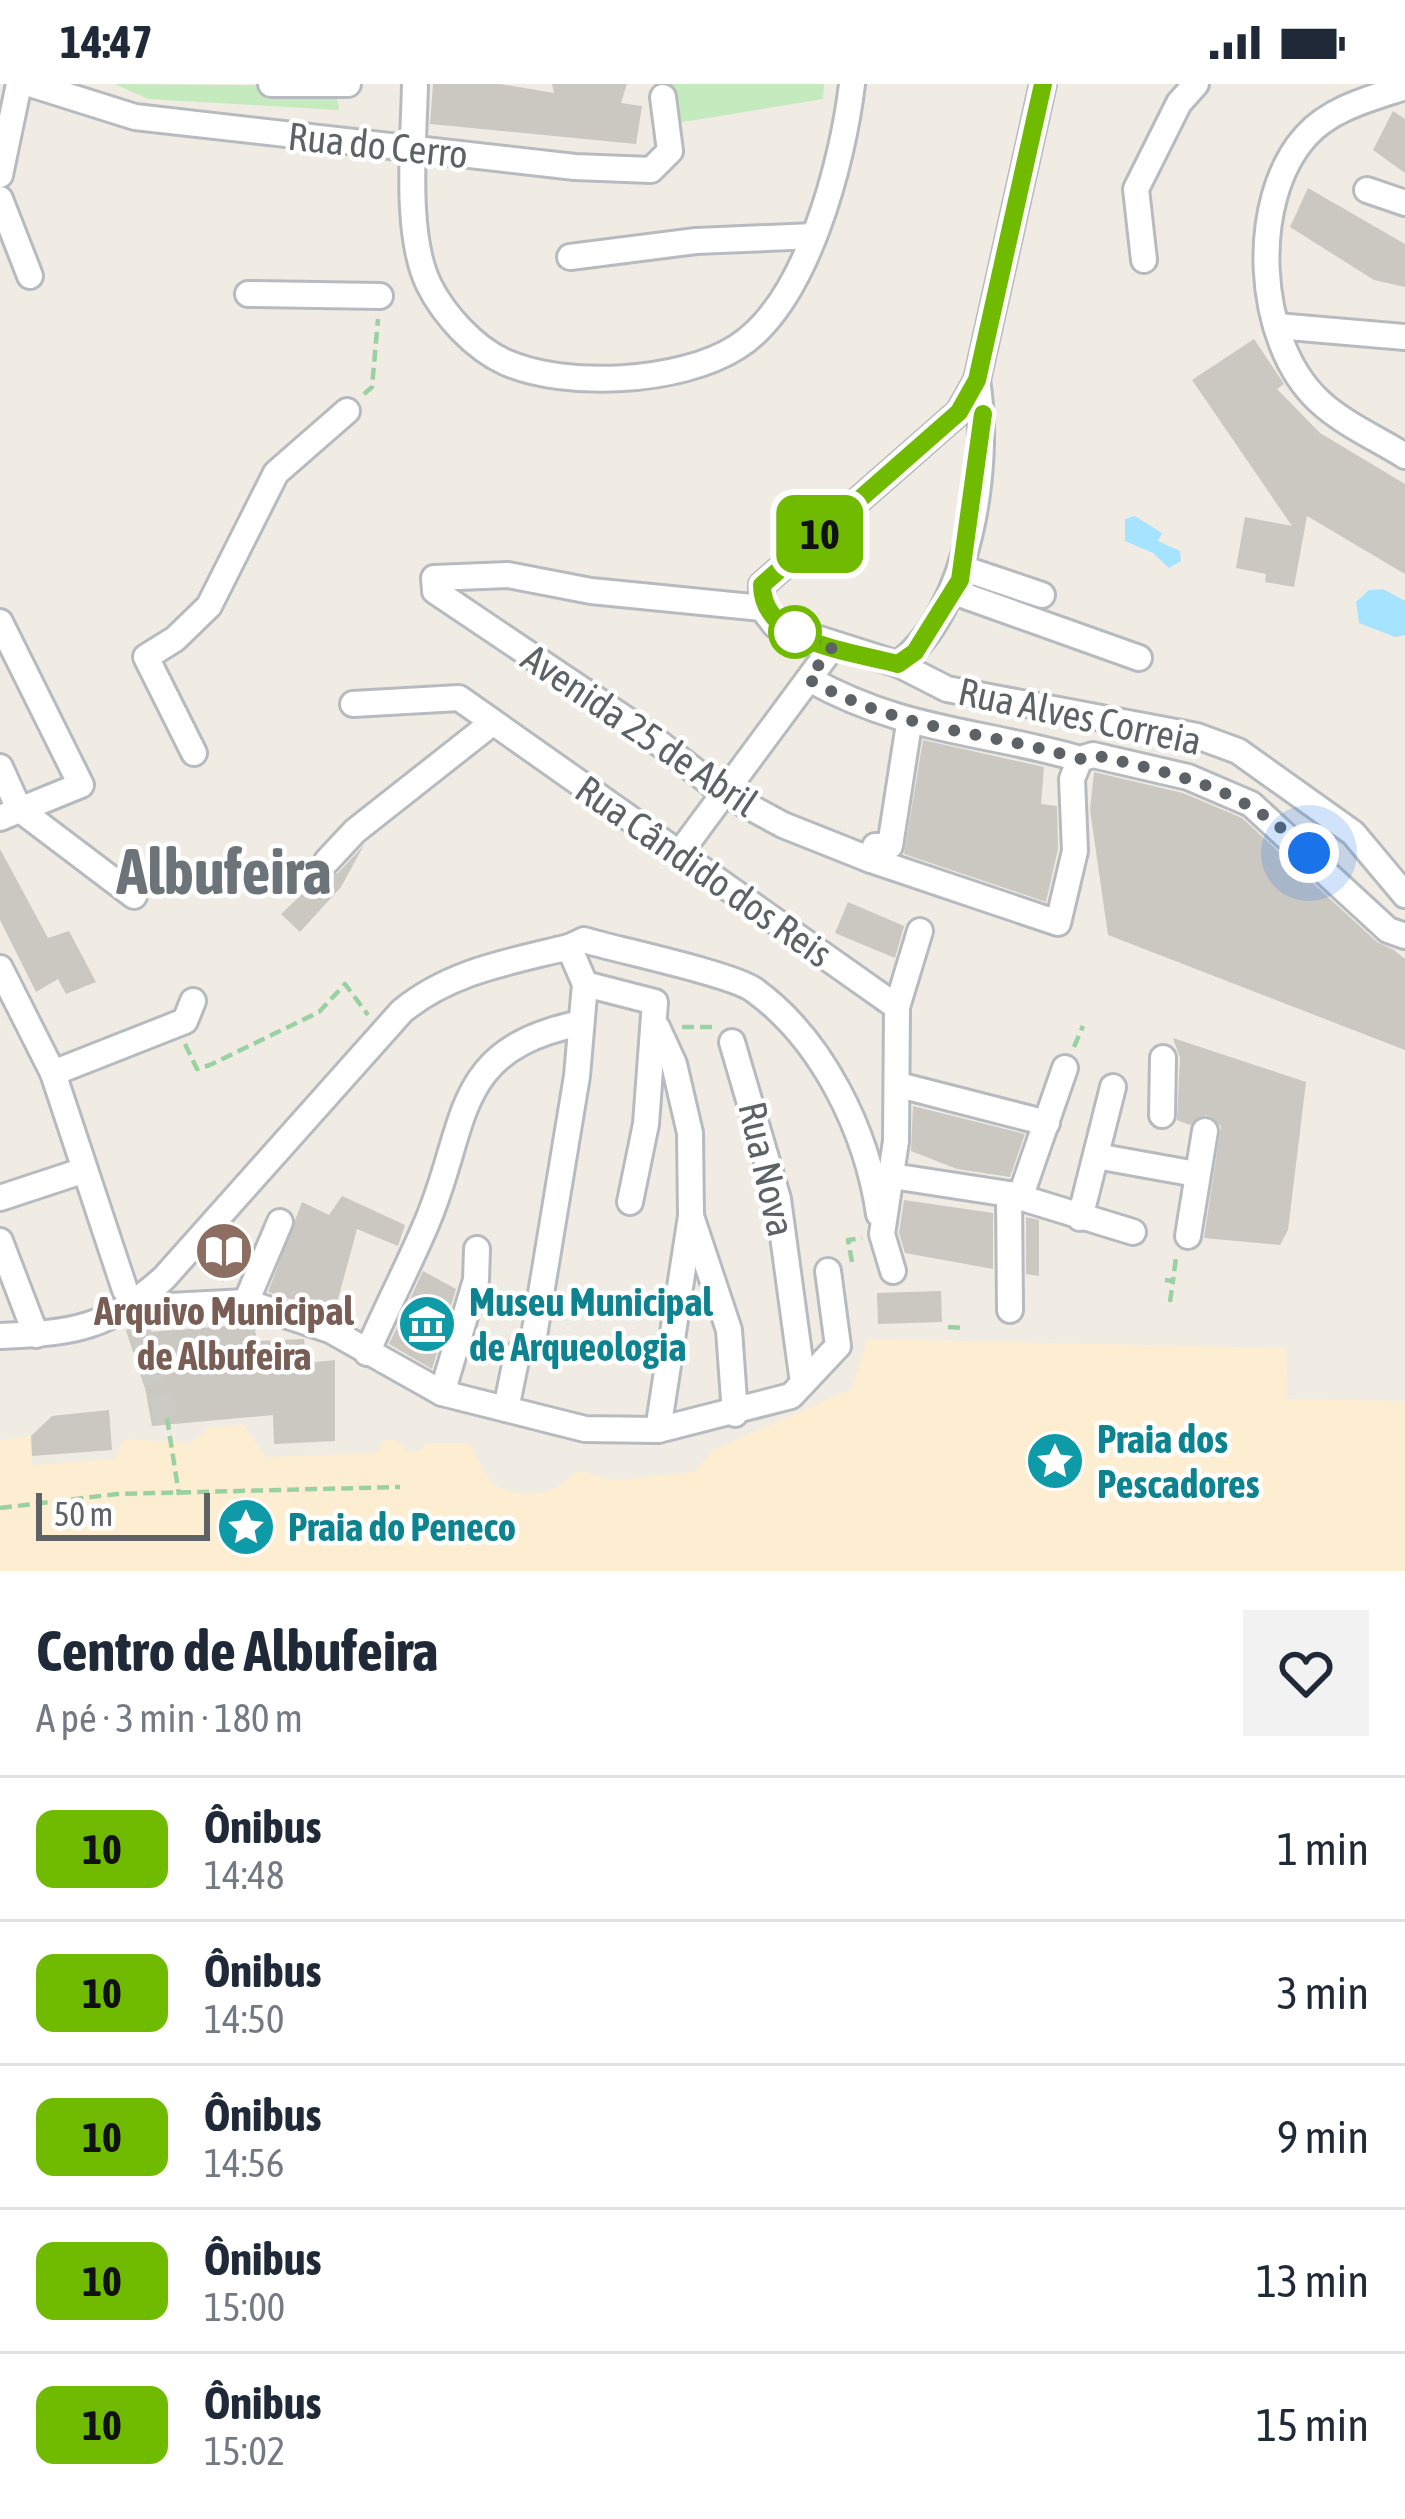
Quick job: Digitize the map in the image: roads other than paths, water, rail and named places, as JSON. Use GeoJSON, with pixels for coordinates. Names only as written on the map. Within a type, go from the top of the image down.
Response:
{"type":"FeatureCollection","features":[{"type":"Feature","properties":{"kind":"street"},"geometry":{"type":"LineString","coordinates":[[0,175],[19,84]]}},
{"type":"Feature","properties":{"kind":"street","name":"Rua do Cerro"},"geometry":{"type":"LineString","coordinates":[[30,84],[135,118],[575,167],[651,170],[670,151],[662,89]]}},
{"type":"Feature","properties":{"kind":"street"},"geometry":{"type":"LineString","coordinates":[[271,84],[348,84]]}},
{"type":"Feature","properties":{"kind":"street"},"geometry":{"type":"LineString","coordinates":[[415,84],[415,215],[427,282],[457,326],[503,362],[563,377],[660,376],[737,347],[777,305],[814,236],[846,135],[852,84]]}},
{"type":"Feature","properties":{"kind":"street"},"geometry":{"type":"LineString","coordinates":[[898,664],[915,652],[958,580],[971,413],[1042,84]]}},
{"type":"Feature","properties":{"kind":"street"},"geometry":{"type":"LineString","coordinates":[[1144,260],[1136,188],[1179,103],[1196,84]]}},
{"type":"Feature","properties":{"kind":"street"},"geometry":{"type":"LineString","coordinates":[[1405,87],[1348,106],[1306,136],[1269,201],[1266,271],[1276,326],[1317,400],[1405,456]]}},
{"type":"Feature","properties":{"kind":"street"},"geometry":{"type":"LineString","coordinates":[[1367,190],[1405,203]]}},
{"type":"Feature","properties":{"kind":"street"},"geometry":{"type":"LineString","coordinates":[[0,199],[30,276]]}},
{"type":"Feature","properties":{"kind":"street"},"geometry":{"type":"LineString","coordinates":[[570,257],[696,241],[814,236]]}},
{"type":"Feature","properties":{"kind":"street"},"geometry":{"type":"LineString","coordinates":[[248,293],[380,296]]}},
{"type":"Feature","properties":{"kind":"street"},"geometry":{"type":"LineString","coordinates":[[1276,326],[1405,338]]}},
{"type":"Feature","properties":{"kind":"street"},"geometry":{"type":"LineString","coordinates":[[194,753],[146,657],[175,640],[209,606],[275,473],[347,410]]}},
{"type":"Feature","properties":{"kind":"street"},"geometry":{"type":"LineString","coordinates":[[762,608],[762,585],[971,413]]}},
{"type":"Feature","properties":{"kind":"street","name":"Rua Alves Correia"},"geometry":{"type":"LineString","coordinates":[[434,585],[508,574],[591,591],[762,608],[775,625],[898,664],[947,689],[1197,736],[1238,752],[1353,832],[1405,896]]}},
{"type":"Feature","properties":{"kind":"street"},"geometry":{"type":"LineString","coordinates":[[958,580],[1042,595]]}},
{"type":"Feature","properties":{"kind":"street"},"geometry":{"type":"LineString","coordinates":[[958,580],[1139,658]]}},
{"type":"Feature","properties":{"kind":"street","name":"Avenida 25 de Abril"},"geometry":{"type":"LineString","coordinates":[[434,585],[722,792],[871,860],[1058,923],[1076,851],[1072,779],[1080,759]]}},
{"type":"Feature","properties":{"kind":"street"},"geometry":{"type":"LineString","coordinates":[[0,622],[81,785],[10,814]]}},
{"type":"Feature","properties":{"kind":"street"},"geometry":{"type":"LineString","coordinates":[[679,854],[833,646]]}},
{"type":"Feature","properties":{"kind":"street"},"geometry":{"type":"LineString","coordinates":[[808,679],[849,702],[909,724],[1080,759],[1094,755],[1188,777],[1252,804],[1388,930],[1405,936]]}},
{"type":"Feature","properties":{"kind":"street","name":"Rua Cândido dos Reis"},"geometry":{"type":"LineString","coordinates":[[353,704],[459,698],[897,1007]]}},
{"type":"Feature","properties":{"kind":"street"},"geometry":{"type":"LineString","coordinates":[[327,861],[355,831],[492,723]]}},
{"type":"Feature","properties":{"kind":"street"},"geometry":{"type":"LineString","coordinates":[[871,860],[875,846],[890,847],[909,724]]}},
{"type":"Feature","properties":{"kind":"street"},"geometry":{"type":"LineString","coordinates":[[0,767],[10,814],[134,896]]}},
{"type":"Feature","properties":{"kind":"street"},"geometry":{"type":"LineString","coordinates":[[881,1234],[892,1176],[899,1085],[897,1007],[920,931]]}},
{"type":"Feature","properties":{"kind":"street"},"geometry":{"type":"LineString","coordinates":[[123,1306],[380,1033],[428,990],[466,973],[584,940],[752,988],[828,1068],[874,1180],[881,1234],[893,1271]]}},
{"type":"Feature","properties":{"kind":"street"},"geometry":{"type":"LineString","coordinates":[[506,1408],[518,1355],[534,1336],[577,1076],[585,984],[569,947]]}},
{"type":"Feature","properties":{"kind":"street"},"geometry":{"type":"LineString","coordinates":[[0,968],[52,1073],[123,1306]]}},
{"type":"Feature","properties":{"kind":"street"},"geometry":{"type":"LineString","coordinates":[[585,984],[655,1002],[690,1132],[691,1216],[658,1430]]}},
{"type":"Feature","properties":{"kind":"street"},"geometry":{"type":"LineString","coordinates":[[52,1073],[189,1011]]}},
{"type":"Feature","properties":{"kind":"street"},"geometry":{"type":"LineString","coordinates":[[367,1353],[425,1228],[480,1077],[535,1032],[581,1022]]}},
{"type":"Feature","properties":{"kind":"street"},"geometry":{"type":"LineString","coordinates":[[630,1202],[662,1027]]}},
{"type":"Feature","properties":{"kind":"street","name":"Rua Nova"},"geometry":{"type":"LineString","coordinates":[[732,1042],[778,1199],[802,1383]]}},
{"type":"Feature","properties":{"kind":"street"},"geometry":{"type":"LineString","coordinates":[[1162,1115],[1163,1058]]}},
{"type":"Feature","properties":{"kind":"street"},"geometry":{"type":"LineString","coordinates":[[1010,1310],[1014,1196],[1065,1069]]}},
{"type":"Feature","properties":{"kind":"street"},"geometry":{"type":"LineString","coordinates":[[899,1085],[1047,1123]]}},
{"type":"Feature","properties":{"kind":"street"},"geometry":{"type":"LineString","coordinates":[[1080,1218],[1113,1087]]}},
{"type":"Feature","properties":{"kind":"street"},"geometry":{"type":"LineString","coordinates":[[1182,1246],[1205,1131]]}},
{"type":"Feature","properties":{"kind":"street"},"geometry":{"type":"LineString","coordinates":[[1096,1156],[1196,1174]]}},
{"type":"Feature","properties":{"kind":"street"},"geometry":{"type":"LineString","coordinates":[[0,1198],[85,1170]]}},
{"type":"Feature","properties":{"kind":"street"},"geometry":{"type":"LineString","coordinates":[[892,1176],[1014,1196],[1133,1232]]}},
{"type":"Feature","properties":{"kind":"street"},"geometry":{"type":"LineString","coordinates":[[691,1216],[714,1273],[729,1330],[735,1414]]}},
{"type":"Feature","properties":{"kind":"street"},"geometry":{"type":"LineString","coordinates":[[245,1303],[280,1222]]}},
{"type":"Feature","properties":{"kind":"street"},"geometry":{"type":"LineString","coordinates":[[0,1241],[36,1334]]}},
{"type":"Feature","properties":{"kind":"street"},"geometry":{"type":"LineString","coordinates":[[442,1393],[476,1280],[477,1249]]}},
{"type":"Feature","properties":{"kind":"street"},"geometry":{"type":"LineString","coordinates":[[0,1336],[36,1334],[123,1306],[245,1303],[330,1330],[442,1393],[586,1430],[658,1430],[735,1414],[790,1396],[838,1346],[828,1271]]}},
{"type":"Feature","properties":{"kind":"water"},"geometry":{"type":"Polygon","coordinates":[[[1135,516],[1162,533],[1158,541],[1180,551],[1181,561],[1169,568],[1153,553],[1125,541],[1125,519],[1135,516]]]}},
{"type":"Feature","properties":{"kind":"water"},"geometry":{"type":"Polygon","coordinates":[[[1383,589],[1405,601],[1405,635],[1395,637],[1359,623],[1356,602],[1369,590],[1383,589]]]}},
{"type":"Feature","properties":{"kind":"tunnel"},"geometry":{"type":"LineString","coordinates":[[126,1292],[167,1418]]}},
{"type":"Feature","properties":{"kind":"place","name":"Arquivo Municipal de Albufeira"},"geometry":{"type":"Point","coordinates":[224,1251]}},
{"type":"Feature","properties":{"kind":"place","name":"Museu Municipal de Arqueologia"},"geometry":{"type":"Point","coordinates":[427,1324]}},
{"type":"Feature","properties":{"kind":"place","name":"Praia dos Pescadores"},"geometry":{"type":"Point","coordinates":[1055,1461]}},
{"type":"Feature","properties":{"kind":"place","name":"Praia do Peneco"},"geometry":{"type":"Point","coordinates":[246,1527]}},
{"type":"Feature","properties":{"kind":"district","name":"Albufeira"},"geometry":{"type":"Point","coordinates":[224,872]}}]}
